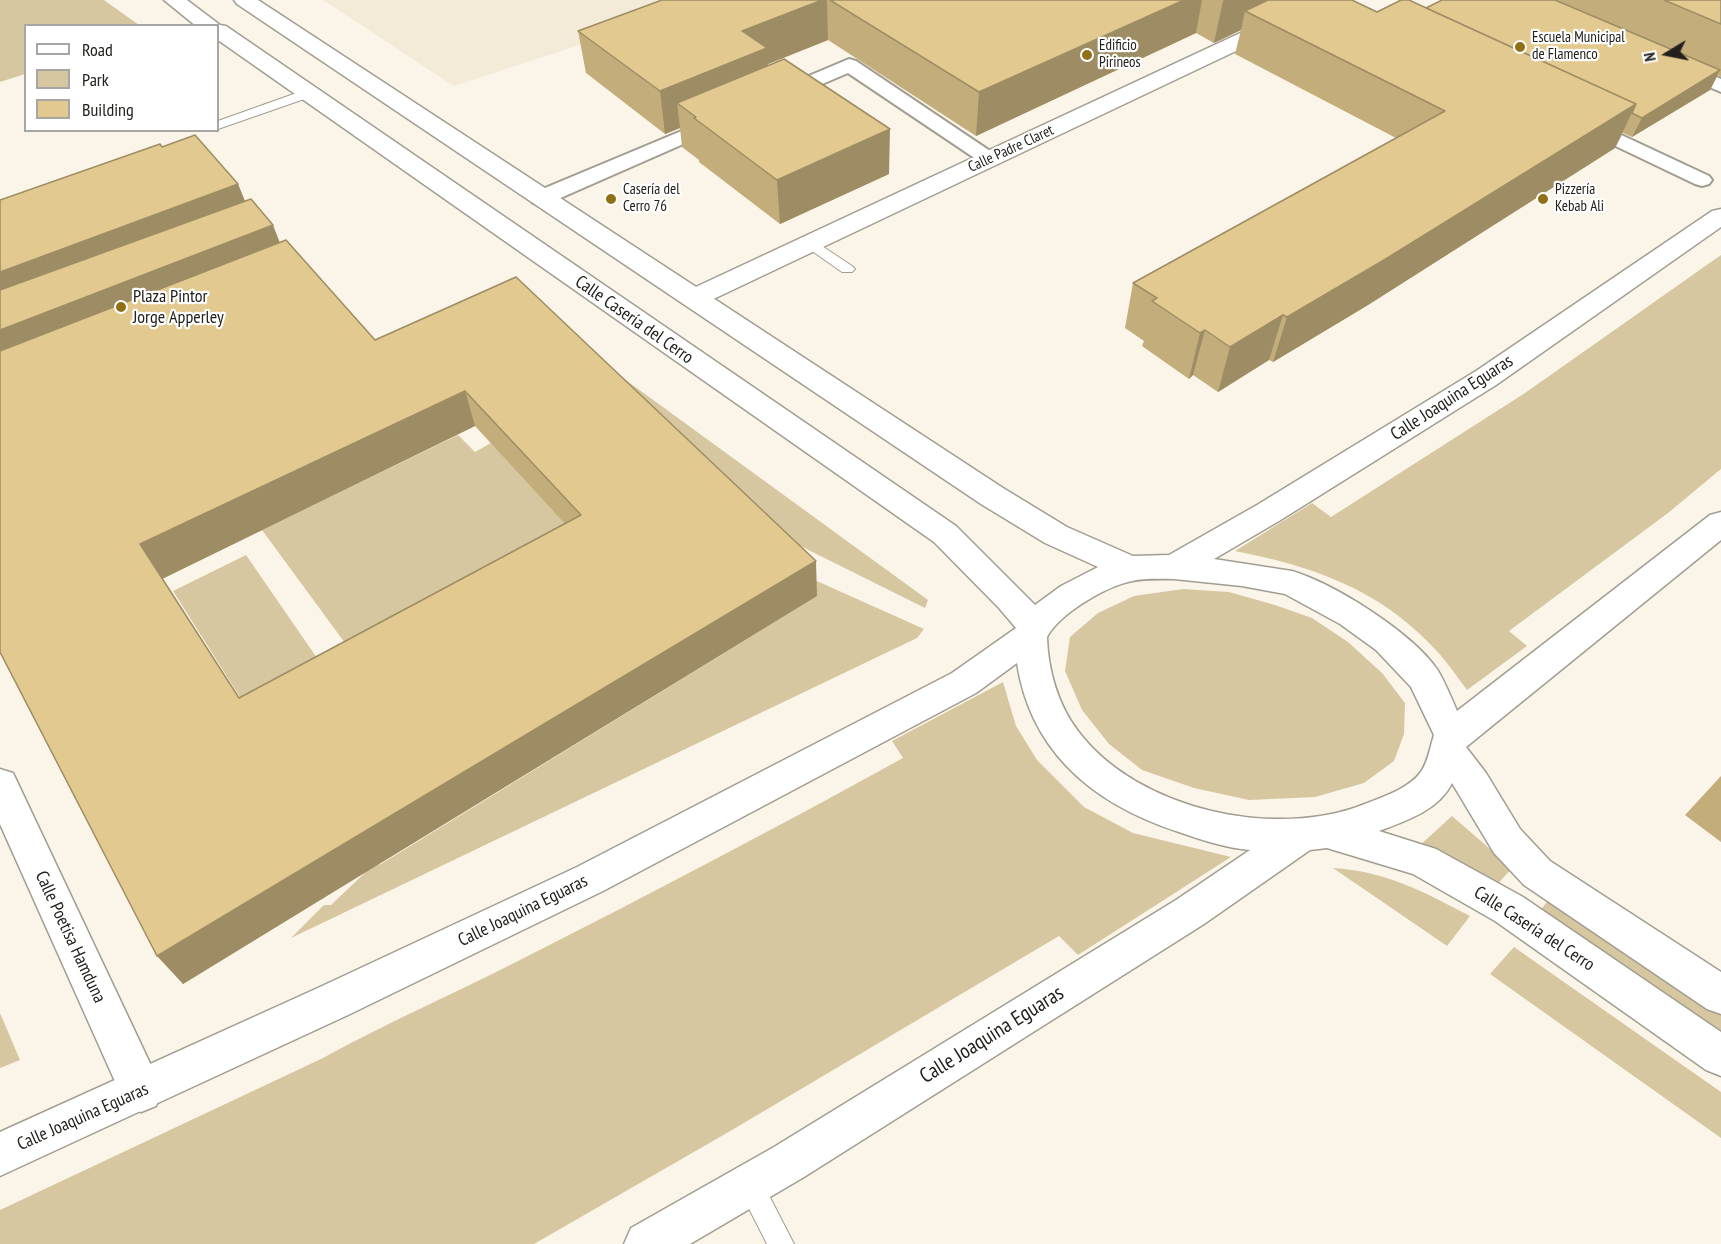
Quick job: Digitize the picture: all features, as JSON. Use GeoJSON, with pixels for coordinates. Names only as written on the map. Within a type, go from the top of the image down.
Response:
{"type":"FeatureCollection","features":[{"type":"Feature","properties":{"kind":"main road","name":"Calle Casería del Cerro"},"geometry":{"type":"LineString","coordinates":[[174,0],[205,24]]}},
{"type":"Feature","properties":{"kind":"main road"},"geometry":{"type":"LineString","coordinates":[[244,0],[992,496],[1056,535],[1129,568],[1174,567],[1242,574],[1292,583],[1352,615],[1388,641],[1424,678],[1449,742],[1473,784],[1507,841],[1537,873],[1721,995]]}},
{"type":"Feature","properties":{"kind":"main road","name":"Calle Padre Claret"},"geometry":{"type":"LineString","coordinates":[[693,298],[1328,0]]}},
{"type":"Feature","properties":{"kind":"main road","name":"Calle Casería del Cerro"},"geometry":{"type":"LineString","coordinates":[[219,35],[945,534],[1011,599],[1033,632]]}},
{"type":"Feature","properties":{"kind":"main road","name":"Calle Joaquina Eguaras"},"geometry":{"type":"LineString","coordinates":[[1174,567],[1268,513],[1486,378],[1721,216]]}},
{"type":"Feature","properties":{"kind":"main road"},"geometry":{"type":"LineString","coordinates":[[1033,632],[1035,673],[1048,714],[1074,752],[1101,776],[1129,796],[1176,816],[1239,833],[1316,834],[1394,809],[1432,784],[1449,742],[1721,523]]}},
{"type":"Feature","properties":{"kind":"main road","name":"Calle Joaquina Eguaras"},"geometry":{"type":"LineString","coordinates":[[0,1155],[590,879],[964,683],[1033,632],[1059,602],[1093,581],[1129,568]]}},
{"type":"Feature","properties":{"kind":"main road","name":"Calle Poetisa Hamduna"},"geometry":{"type":"LineString","coordinates":[[0,784],[141,1091]]}},
{"type":"Feature","properties":{"kind":"main road","name":"Calle Casería del Cerro"},"geometry":{"type":"LineString","coordinates":[[1316,834],[1423,861],[1509,909],[1721,1056]]}},
{"type":"Feature","properties":{"kind":"main road","name":"Calle Joaquina Eguaras"},"geometry":{"type":"LineString","coordinates":[[647,1244],[750,1185],[1316,834]]}},
{"type":"Feature","properties":{"kind":"street"},"geometry":{"type":"LineString","coordinates":[[1667,62],[1721,86]]}},
{"type":"Feature","properties":{"kind":"street"},"geometry":{"type":"LineString","coordinates":[[764,102],[849,65],[989,159]]}},
{"type":"Feature","properties":{"kind":"street"},"geometry":{"type":"LineString","coordinates":[[541,198],[733,115]]}},
{"type":"Feature","properties":{"kind":"street"},"geometry":{"type":"LineString","coordinates":[[1571,117],[1702,180]]}},
{"type":"Feature","properties":{"kind":"lane"},"geometry":{"type":"LineString","coordinates":[[219,125],[305,94]]}},
{"type":"Feature","properties":{"kind":"lane"},"geometry":{"type":"LineString","coordinates":[[810,243],[847,269]]}},
{"type":"Feature","properties":{"kind":"lane"},"geometry":{"type":"LineString","coordinates":[[750,1185],[782,1244]]}},
{"type":"Feature","properties":{"kind":"shaded area"},"geometry":{"type":"Polygon","coordinates":[[[323,0],[717,0],[454,86],[323,0]]]}},
{"type":"Feature","properties":{"kind":"green space"},"geometry":{"type":"Polygon","coordinates":[[[0,0],[104,0],[138,24],[24,24],[24,74],[0,82],[0,0]]]}},
{"type":"Feature","properties":{"kind":"green space"},"geometry":{"type":"Polygon","coordinates":[[[1721,255],[1721,469],[1668,513],[1509,631],[1527,646],[1467,690],[1441,656],[1411,626],[1366,594],[1316,572],[1235,551],[1312,503],[1331,517],[1525,393],[1721,255]]]}},
{"type":"Feature","properties":{"kind":"green space"},"geometry":{"type":"Polygon","coordinates":[[[531,311],[928,600],[925,608],[728,510],[531,311]]]}},
{"type":"Feature","properties":{"kind":"green space"},"geometry":{"type":"Polygon","coordinates":[[[458,435],[475,452],[491,443],[589,550],[367,673],[262,530],[458,435]]]}},
{"type":"Feature","properties":{"kind":"green space"},"geometry":{"type":"Polygon","coordinates":[[[246,555],[326,671],[250,713],[173,591],[246,555]]]}},
{"type":"Feature","properties":{"kind":"green space"},"geometry":{"type":"Polygon","coordinates":[[[790,569],[924,629],[917,638],[291,938],[324,905],[331,905],[371,867],[381,864],[817,596],[790,569]]]}},
{"type":"Feature","properties":{"kind":"green space"},"geometry":{"type":"Polygon","coordinates":[[[1183,589],[1229,592],[1275,605],[1312,618],[1348,642],[1382,673],[1405,703],[1404,734],[1394,761],[1364,783],[1315,797],[1249,800],[1194,788],[1142,770],[1109,744],[1082,710],[1065,671],[1070,637],[1098,613],[1134,596],[1183,589]]]}},
{"type":"Feature","properties":{"kind":"green space"},"geometry":{"type":"Polygon","coordinates":[[[1003,682],[1016,726],[1037,760],[1084,807],[1133,833],[1231,857],[1078,955],[1059,936],[732,1130],[534,1244],[0,1244],[0,1210],[323,1058],[714,860],[903,758],[892,741],[1003,682]]]}},
{"type":"Feature","properties":{"kind":"green space"},"geometry":{"type":"Polygon","coordinates":[[[1452,816],[1512,868],[1496,886],[1418,847],[1452,816]]]}},
{"type":"Feature","properties":{"kind":"green space"},"geometry":{"type":"Polygon","coordinates":[[[1333,868],[1388,878],[1470,916],[1447,946],[1333,868]]]}},
{"type":"Feature","properties":{"kind":"green space"},"geometry":{"type":"Polygon","coordinates":[[[1552,895],[1721,1009],[1721,1041],[1537,915],[1552,895]]]}},
{"type":"Feature","properties":{"kind":"green space"},"geometry":{"type":"Polygon","coordinates":[[[1514,947],[1721,1092],[1721,1138],[1490,974],[1514,947]]]}},
{"type":"Feature","properties":{"kind":"green space"},"geometry":{"type":"Polygon","coordinates":[[[0,1013],[20,1060],[0,1068],[0,1013]]]}},
{"type":"Feature","properties":{"kind":"building"},"geometry":{"type":"Polygon","coordinates":[[[662,0],[822,0],[742,31],[767,48],[660,91],[578,31],[662,0]]]}},
{"type":"Feature","properties":{"kind":"building"},"geometry":{"type":"Polygon","coordinates":[[[830,0],[1184,0],[979,92],[830,0]]]}},
{"type":"Feature","properties":{"kind":"building"},"geometry":{"type":"Polygon","coordinates":[[[1268,0],[1352,0],[1377,12],[1401,0],[1409,0],[1636,104],[1384,260],[1287,317],[1283,315],[1230,347],[1205,330],[1200,333],[1152,301],[1157,298],[1133,283],[1445,111],[1245,11],[1268,0]]]}},
{"type":"Feature","properties":{"kind":"building"},"geometry":{"type":"Polygon","coordinates":[[[1442,0],[1555,0],[1720,70],[1642,118],[1632,113],[1636,104],[1426,8],[1442,0]]]}},
{"type":"Feature","properties":{"kind":"building"},"geometry":{"type":"Polygon","coordinates":[[[1664,0],[1721,0],[1721,24],[1664,0]]]}},
{"type":"Feature","properties":{"kind":"building"},"geometry":{"type":"Polygon","coordinates":[[[784,59],[890,129],[777,180],[677,103],[784,59]]]}},
{"type":"Feature","properties":{"kind":"building"},"geometry":{"type":"Polygon","coordinates":[[[195,135],[238,184],[0,272],[0,200],[160,144],[162,147],[195,135]]]}},
{"type":"Feature","properties":{"kind":"building"},"geometry":{"type":"Polygon","coordinates":[[[251,199],[273,225],[0,330],[0,290],[251,199]]]}},
{"type":"Feature","properties":{"kind":"building"},"geometry":{"type":"Polygon","coordinates":[[[286,240],[375,340],[516,277],[816,561],[157,956],[0,652],[0,351],[286,240]],[[465,391],[140,544],[239,698],[581,515],[465,391]]]}},
{"type":"Feature","properties":{"kind":"place","name":"Escuela Municipal de Flamenco"},"geometry":{"type":"Point","coordinates":[1520,47]}},
{"type":"Feature","properties":{"kind":"place","name":"Edificio Pirineos"},"geometry":{"type":"Point","coordinates":[1087,55]}},
{"type":"Feature","properties":{"kind":"place","name":"Casería del Cerro 76"},"geometry":{"type":"Point","coordinates":[611,199]}},
{"type":"Feature","properties":{"kind":"place","name":"Pizzería Kebab Ali"},"geometry":{"type":"Point","coordinates":[1543,199]}},
{"type":"Feature","properties":{"kind":"place","name":"Plaza Pintor Jorge Apperley"},"geometry":{"type":"Point","coordinates":[121,307]}}]}
